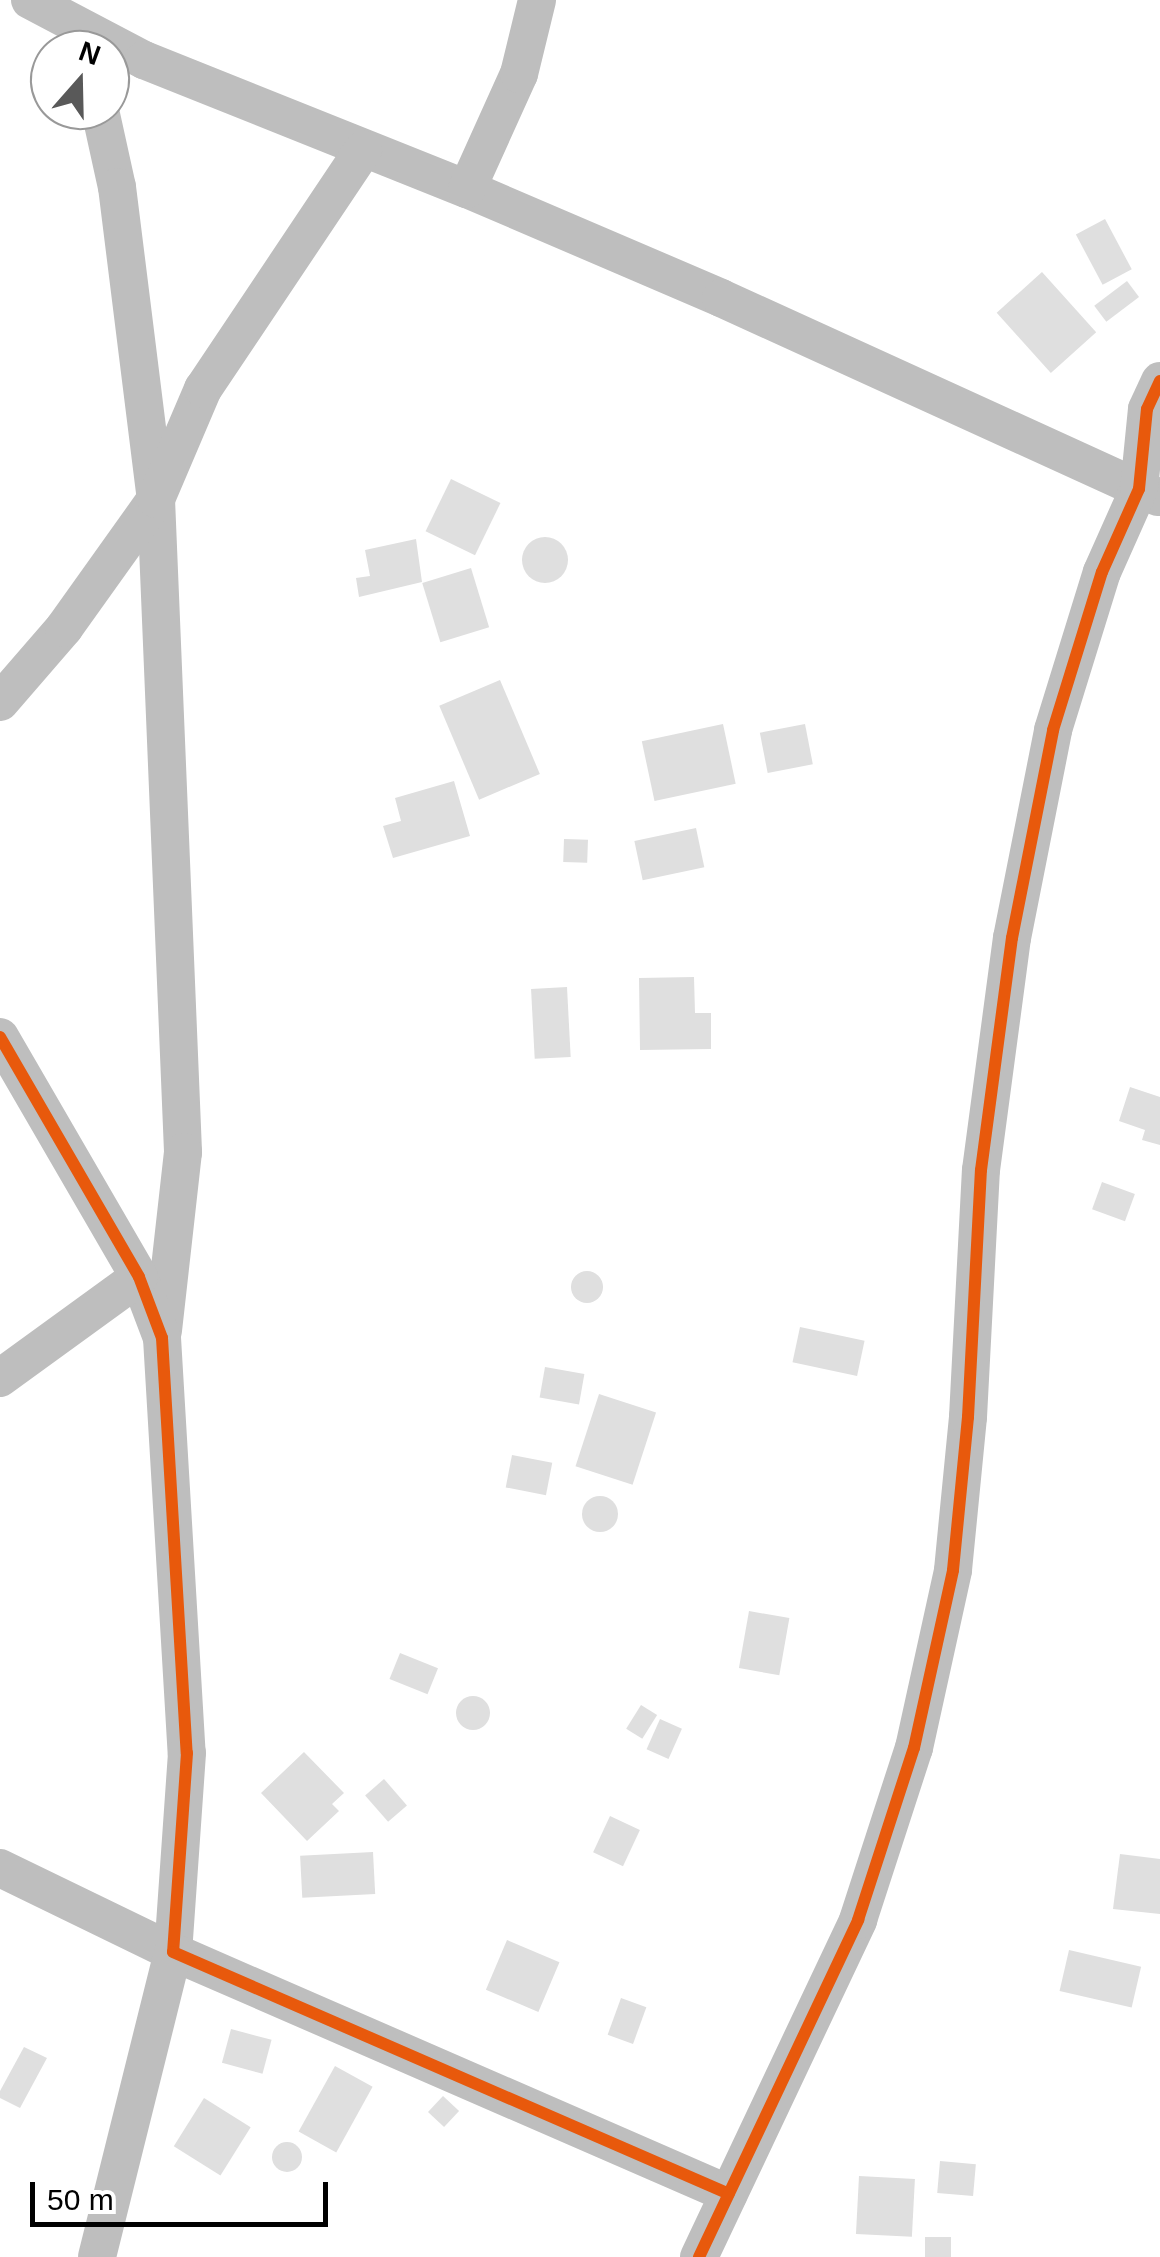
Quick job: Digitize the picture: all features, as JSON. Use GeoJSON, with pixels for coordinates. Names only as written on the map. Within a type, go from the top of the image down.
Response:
{"type":"FeatureCollection","features":[{"type":"Feature","properties":{"kind":"street"},"geometry":{"type":"LineString","coordinates":[[30,0],[70,30]]}},
{"type":"Feature","properties":{"kind":"street"},"geometry":{"type":"LineString","coordinates":[[467,189],[519,74],[536,0]]}},
{"type":"Feature","properties":{"kind":"street"},"geometry":{"type":"LineString","coordinates":[[130,55],[467,189],[721,298],[1149,493]]}},
{"type":"Feature","properties":{"kind":"street"},"geometry":{"type":"LineString","coordinates":[[97,2257],[173,1952],[187,1753],[162,1338],[178,1229],[183,1152],[156,499],[117,186],[104,130]]}},
{"type":"Feature","properties":{"kind":"street"},"geometry":{"type":"LineString","coordinates":[[0,702],[64,628],[156,499],[203,389],[363,150]]}},
{"type":"Feature","properties":{"kind":"street"},"geometry":{"type":"LineString","coordinates":[[699,2257],[858,1920],[914,1748],[953,1570],[968,1417],[981,1170],[1012,938],[1053,730],[1102,572],[1149,493],[1147,409],[1160,381]]}},
{"type":"Feature","properties":{"kind":"street"},"geometry":{"type":"LineString","coordinates":[[0,1037],[139,1277],[162,1338]]}},
{"type":"Feature","properties":{"kind":"street"},"geometry":{"type":"LineString","coordinates":[[0,1378],[139,1277]]}},
{"type":"Feature","properties":{"kind":"street"},"geometry":{"type":"LineString","coordinates":[[0,1868],[173,1952],[728,2194]]}},
{"type":"Feature","properties":{"kind":"building"},"geometry":{"type":"Polygon","coordinates":[[[1105,219],[1132,269],[1103,285],[1076,234],[1105,219]]]}},
{"type":"Feature","properties":{"kind":"building"},"geometry":{"type":"Polygon","coordinates":[[[1042,272],[1096,332],[1051,373],[997,313],[1042,272]]]}},
{"type":"Feature","properties":{"kind":"building"},"geometry":{"type":"Polygon","coordinates":[[[1127,281],[1139,297],[1106,322],[1094,306],[1127,281]]]}},
{"type":"Feature","properties":{"kind":"building"},"geometry":{"type":"Polygon","coordinates":[[[451,479],[500,503],[475,555],[426,531],[451,479]]]}},
{"type":"Feature","properties":{"kind":"building"},"geometry":{"type":"Polygon","coordinates":[[[545,537],[561,544],[568,560],[561,576],[545,583],[529,576],[522,560],[529,544],[545,537]]]}},
{"type":"Feature","properties":{"kind":"building"},"geometry":{"type":"Polygon","coordinates":[[[416,539],[422,582],[359,597],[356,578],[370,576],[365,550],[416,539]]]}},
{"type":"Feature","properties":{"kind":"building"},"geometry":{"type":"Polygon","coordinates":[[[471,568],[489,627],[440,642],[422,583],[471,568]]]}},
{"type":"Feature","properties":{"kind":"building"},"geometry":{"type":"Polygon","coordinates":[[[500,680],[540,774],[479,800],[439,706],[500,680]]]}},
{"type":"Feature","properties":{"kind":"building"},"geometry":{"type":"Polygon","coordinates":[[[723,724],[736,784],[654,801],[642,741],[723,724]]]}},
{"type":"Feature","properties":{"kind":"building"},"geometry":{"type":"Polygon","coordinates":[[[805,724],[813,764],[768,773],[760,733],[805,724]]]}},
{"type":"Feature","properties":{"kind":"building"},"geometry":{"type":"Polygon","coordinates":[[[454,781],[470,836],[393,858],[383,826],[401,821],[395,798],[454,781]]]}},
{"type":"Feature","properties":{"kind":"building"},"geometry":{"type":"Polygon","coordinates":[[[696,828],[704,867],[643,880],[634,841],[696,828]]]}},
{"type":"Feature","properties":{"kind":"building"},"geometry":{"type":"Polygon","coordinates":[[[564,839],[588,840],[587,863],[563,862],[564,839]]]}},
{"type":"Feature","properties":{"kind":"building"},"geometry":{"type":"Polygon","coordinates":[[[694,977],[695,1013],[711,1013],[711,1049],[640,1050],[639,978],[694,977]]]}},
{"type":"Feature","properties":{"kind":"building"},"geometry":{"type":"Polygon","coordinates":[[[567,987],[571,1057],[535,1059],[531,989],[567,987]]]}},
{"type":"Feature","properties":{"kind":"building"},"geometry":{"type":"Polygon","coordinates":[[[1130,1087],[1160,1097],[1160,1145],[1142,1140],[1145,1130],[1119,1121],[1130,1087]]]}},
{"type":"Feature","properties":{"kind":"building"},"geometry":{"type":"Polygon","coordinates":[[[1102,1182],[1135,1194],[1125,1221],[1092,1209],[1102,1182]]]}},
{"type":"Feature","properties":{"kind":"building"},"geometry":{"type":"Polygon","coordinates":[[[587,1271],[598,1276],[603,1287],[598,1298],[587,1303],[576,1298],[571,1287],[576,1276],[587,1271]]]}},
{"type":"Feature","properties":{"kind":"building"},"geometry":{"type":"Polygon","coordinates":[[[800,1327],[865,1341],[857,1376],[793,1362],[800,1327]]]}},
{"type":"Feature","properties":{"kind":"building"},"geometry":{"type":"Polygon","coordinates":[[[545,1367],[584,1374],[579,1404],[540,1398],[545,1367]]]}},
{"type":"Feature","properties":{"kind":"building"},"geometry":{"type":"Polygon","coordinates":[[[599,1394],[656,1413],[633,1485],[576,1466],[599,1394]]]}},
{"type":"Feature","properties":{"kind":"building"},"geometry":{"type":"Polygon","coordinates":[[[512,1455],[552,1463],[546,1495],[506,1487],[512,1455]]]}},
{"type":"Feature","properties":{"kind":"building"},"geometry":{"type":"Polygon","coordinates":[[[600,1496],[613,1501],[618,1514],[613,1527],[600,1532],[587,1527],[582,1514],[587,1501],[600,1496]]]}},
{"type":"Feature","properties":{"kind":"building"},"geometry":{"type":"Polygon","coordinates":[[[749,1611],[789,1618],[779,1675],[739,1668],[749,1611]]]}},
{"type":"Feature","properties":{"kind":"building"},"geometry":{"type":"Polygon","coordinates":[[[400,1653],[438,1668],[428,1694],[390,1679],[400,1653]]]}},
{"type":"Feature","properties":{"kind":"building"},"geometry":{"type":"Polygon","coordinates":[[[473,1696],[485,1701],[490,1713],[485,1725],[473,1730],[461,1725],[456,1713],[461,1701],[473,1696]]]}},
{"type":"Feature","properties":{"kind":"building"},"geometry":{"type":"Polygon","coordinates":[[[641,1705],[657,1715],[642,1739],[626,1729],[641,1705]]]}},
{"type":"Feature","properties":{"kind":"building"},"geometry":{"type":"Polygon","coordinates":[[[660,1719],[682,1729],[669,1759],[647,1749],[660,1719]]]}},
{"type":"Feature","properties":{"kind":"building"},"geometry":{"type":"Polygon","coordinates":[[[304,1752],[344,1793],[332,1804],[339,1811],[307,1841],[261,1793],[304,1752]]]}},
{"type":"Feature","properties":{"kind":"building"},"geometry":{"type":"Polygon","coordinates":[[[384,1779],[407,1805],[388,1822],[365,1795],[384,1779]]]}},
{"type":"Feature","properties":{"kind":"building"},"geometry":{"type":"Polygon","coordinates":[[[610,1816],[640,1830],[623,1866],[593,1852],[610,1816]]]}},
{"type":"Feature","properties":{"kind":"building"},"geometry":{"type":"Polygon","coordinates":[[[373,1852],[375,1894],[302,1898],[300,1856],[373,1852]]]}},
{"type":"Feature","properties":{"kind":"building"},"geometry":{"type":"Polygon","coordinates":[[[1120,1854],[1160,1859],[1160,1914],[1113,1909],[1120,1854]]]}},
{"type":"Feature","properties":{"kind":"building"},"geometry":{"type":"Polygon","coordinates":[[[507,1940],[559,1962],[538,2012],[486,1990],[507,1940]]]}},
{"type":"Feature","properties":{"kind":"building"},"geometry":{"type":"Polygon","coordinates":[[[1069,1950],[1141,1967],[1132,2008],[1060,1991],[1069,1950]]]}},
{"type":"Feature","properties":{"kind":"building"},"geometry":{"type":"Polygon","coordinates":[[[621,1998],[646,2007],[633,2044],[608,2035],[621,1998]]]}},
{"type":"Feature","properties":{"kind":"building"},"geometry":{"type":"Polygon","coordinates":[[[231,2029],[272,2040],[263,2074],[222,2063],[231,2029]]]}},
{"type":"Feature","properties":{"kind":"building"},"geometry":{"type":"Polygon","coordinates":[[[24,2047],[47,2058],[20,2108],[0,2098],[0,2091],[24,2047]]]}},
{"type":"Feature","properties":{"kind":"building"},"geometry":{"type":"Polygon","coordinates":[[[335,2066],[373,2087],[336,2152],[299,2132],[335,2066]]]}},
{"type":"Feature","properties":{"kind":"building"},"geometry":{"type":"Polygon","coordinates":[[[443,2096],[459,2111],[444,2127],[428,2112],[443,2096]]]}},
{"type":"Feature","properties":{"kind":"building"},"geometry":{"type":"Polygon","coordinates":[[[204,2098],[251,2127],[220,2175],[174,2146],[204,2098]]]}},
{"type":"Feature","properties":{"kind":"building"},"geometry":{"type":"Polygon","coordinates":[[[287,2142],[298,2146],[302,2157],[298,2168],[287,2172],[276,2168],[272,2157],[276,2146],[287,2142]]]}},
{"type":"Feature","properties":{"kind":"building"},"geometry":{"type":"Polygon","coordinates":[[[940,2161],[976,2164],[973,2196],[937,2193],[940,2161]]]}},
{"type":"Feature","properties":{"kind":"building"},"geometry":{"type":"Polygon","coordinates":[[[859,2176],[915,2179],[912,2237],[856,2234],[859,2176]]]}},
{"type":"Feature","properties":{"kind":"building"},"geometry":{"type":"Polygon","coordinates":[[[925,2237],[951,2237],[951,2257],[925,2257],[925,2237]]]}},
{"type":"Feature","properties":{"kind":"cycle path"},"geometry":{"type":"LineString","coordinates":[[699,2257],[858,1920],[914,1748],[953,1570],[968,1417],[981,1170],[1012,938],[1053,730],[1102,572],[1139,489],[1147,409],[1160,381]]}},
{"type":"Feature","properties":{"kind":"cycle path"},"geometry":{"type":"LineString","coordinates":[[0,1037],[139,1277],[162,1338],[187,1753],[173,1952],[729,2194]]}}]}
